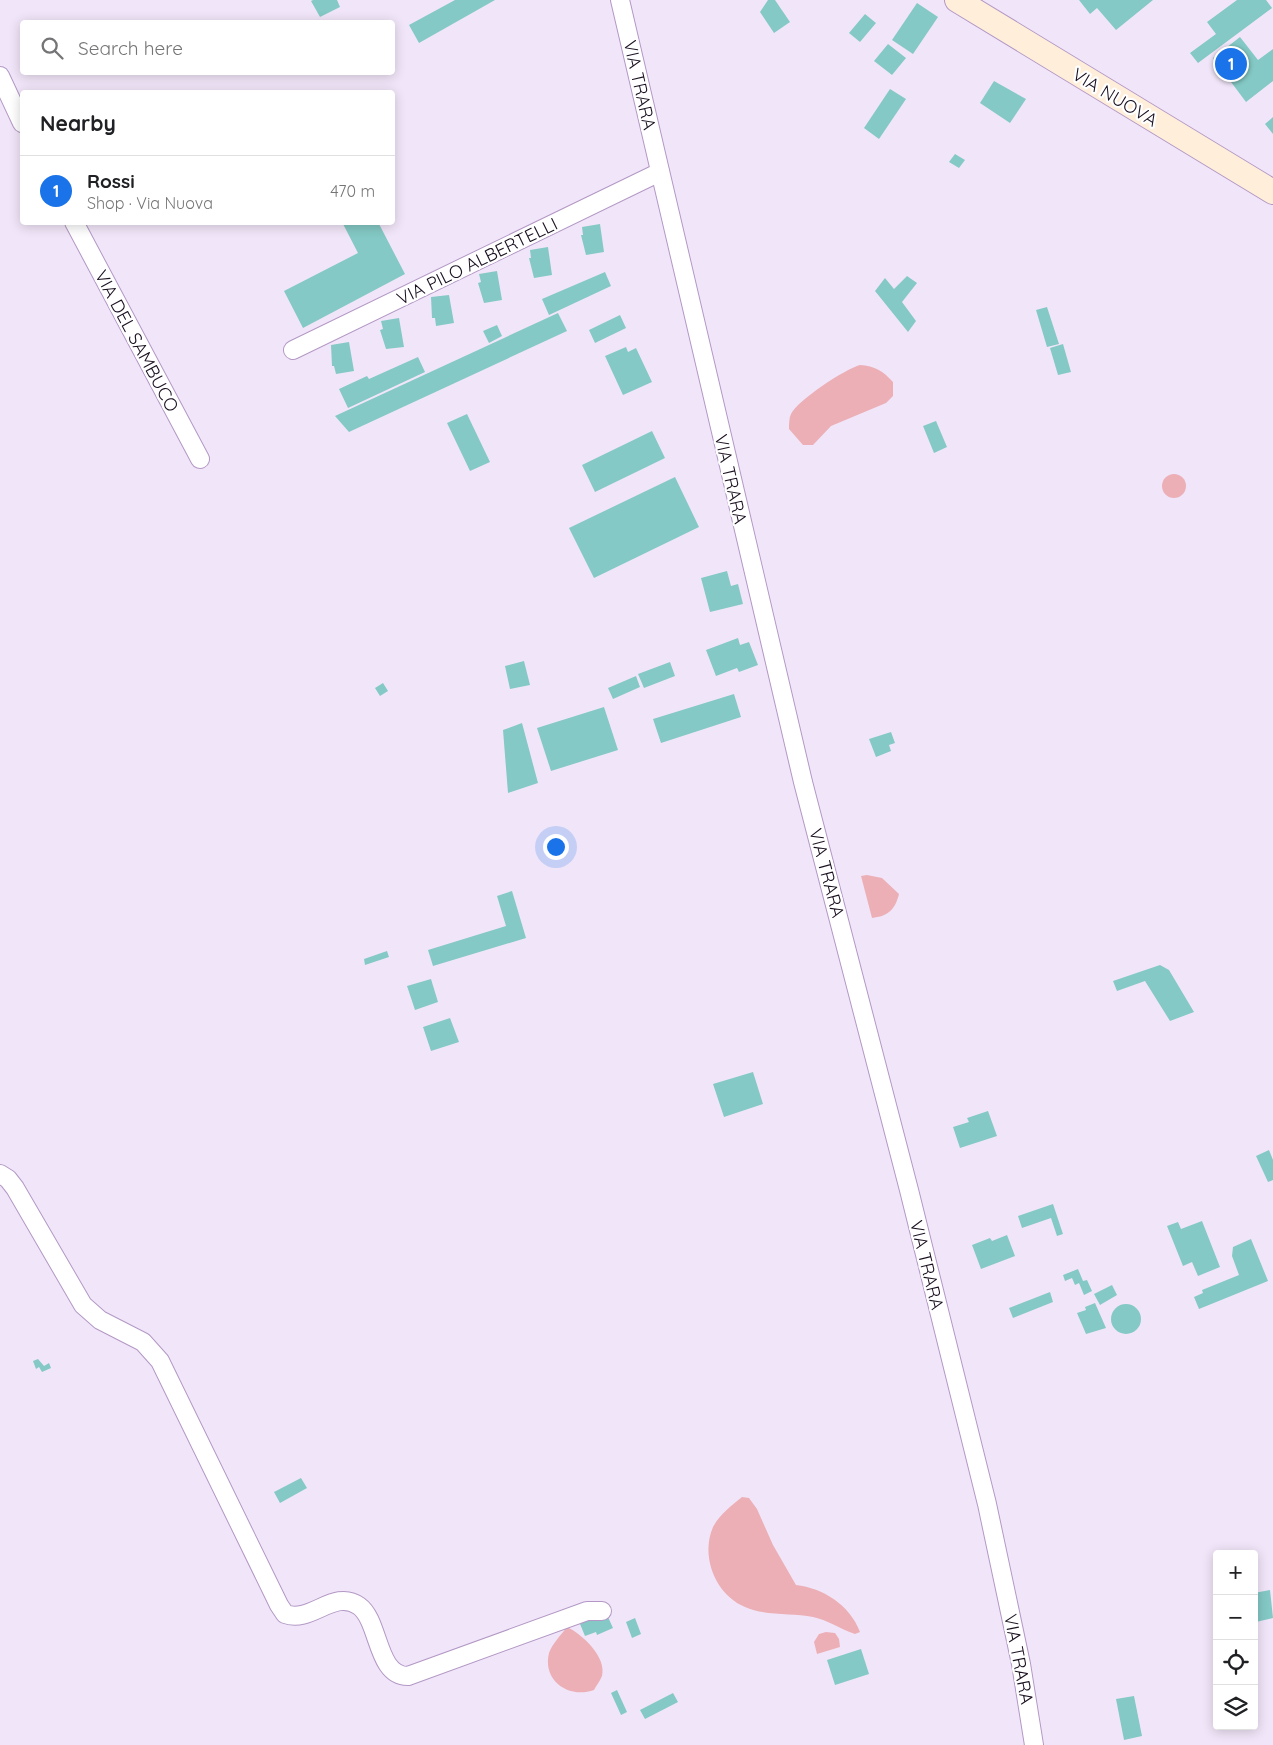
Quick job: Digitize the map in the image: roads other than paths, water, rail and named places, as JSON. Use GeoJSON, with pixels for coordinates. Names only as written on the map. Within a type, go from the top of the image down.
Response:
{"type":"FeatureCollection","features":[{"type":"Feature","properties":{"kind":"main road","name":"VIA NUOVA"},"geometry":{"type":"LineString","coordinates":[[957,0],[1273,192]]}},
{"type":"Feature","properties":{"kind":"street","name":"VIA TRARA"},"geometry":{"type":"LineString","coordinates":[[620,0],[803,782],[909,1190],[987,1504],[1019,1656],[1034,1745]]}},
{"type":"Feature","properties":{"kind":"street"},"geometry":{"type":"LineString","coordinates":[[0,76],[20,119]]}},
{"type":"Feature","properties":{"kind":"street","name":"VIA PILO ALBERTELLI"},"geometry":{"type":"LineString","coordinates":[[293,350],[660,172]]}},
{"type":"Feature","properties":{"kind":"street","name":"VIA DEL SAMBUCO"},"geometry":{"type":"LineString","coordinates":[[76,225],[200,459]]}},
{"type":"Feature","properties":{"kind":"street"},"geometry":{"type":"LineString","coordinates":[[0,1174],[8,1179],[16,1188],[83,1305],[100,1320],[142,1342],[160,1361],[278,1605],[285,1614],[300,1616],[334,1602],[345,1601],[355,1604],[365,1613],[391,1669],[400,1676],[408,1676],[587,1611],[602,1611]]}},
{"type":"Feature","properties":{"kind":"place","name":"Rossi"},"geometry":{"type":"Point","coordinates":[1231,64]}}]}
